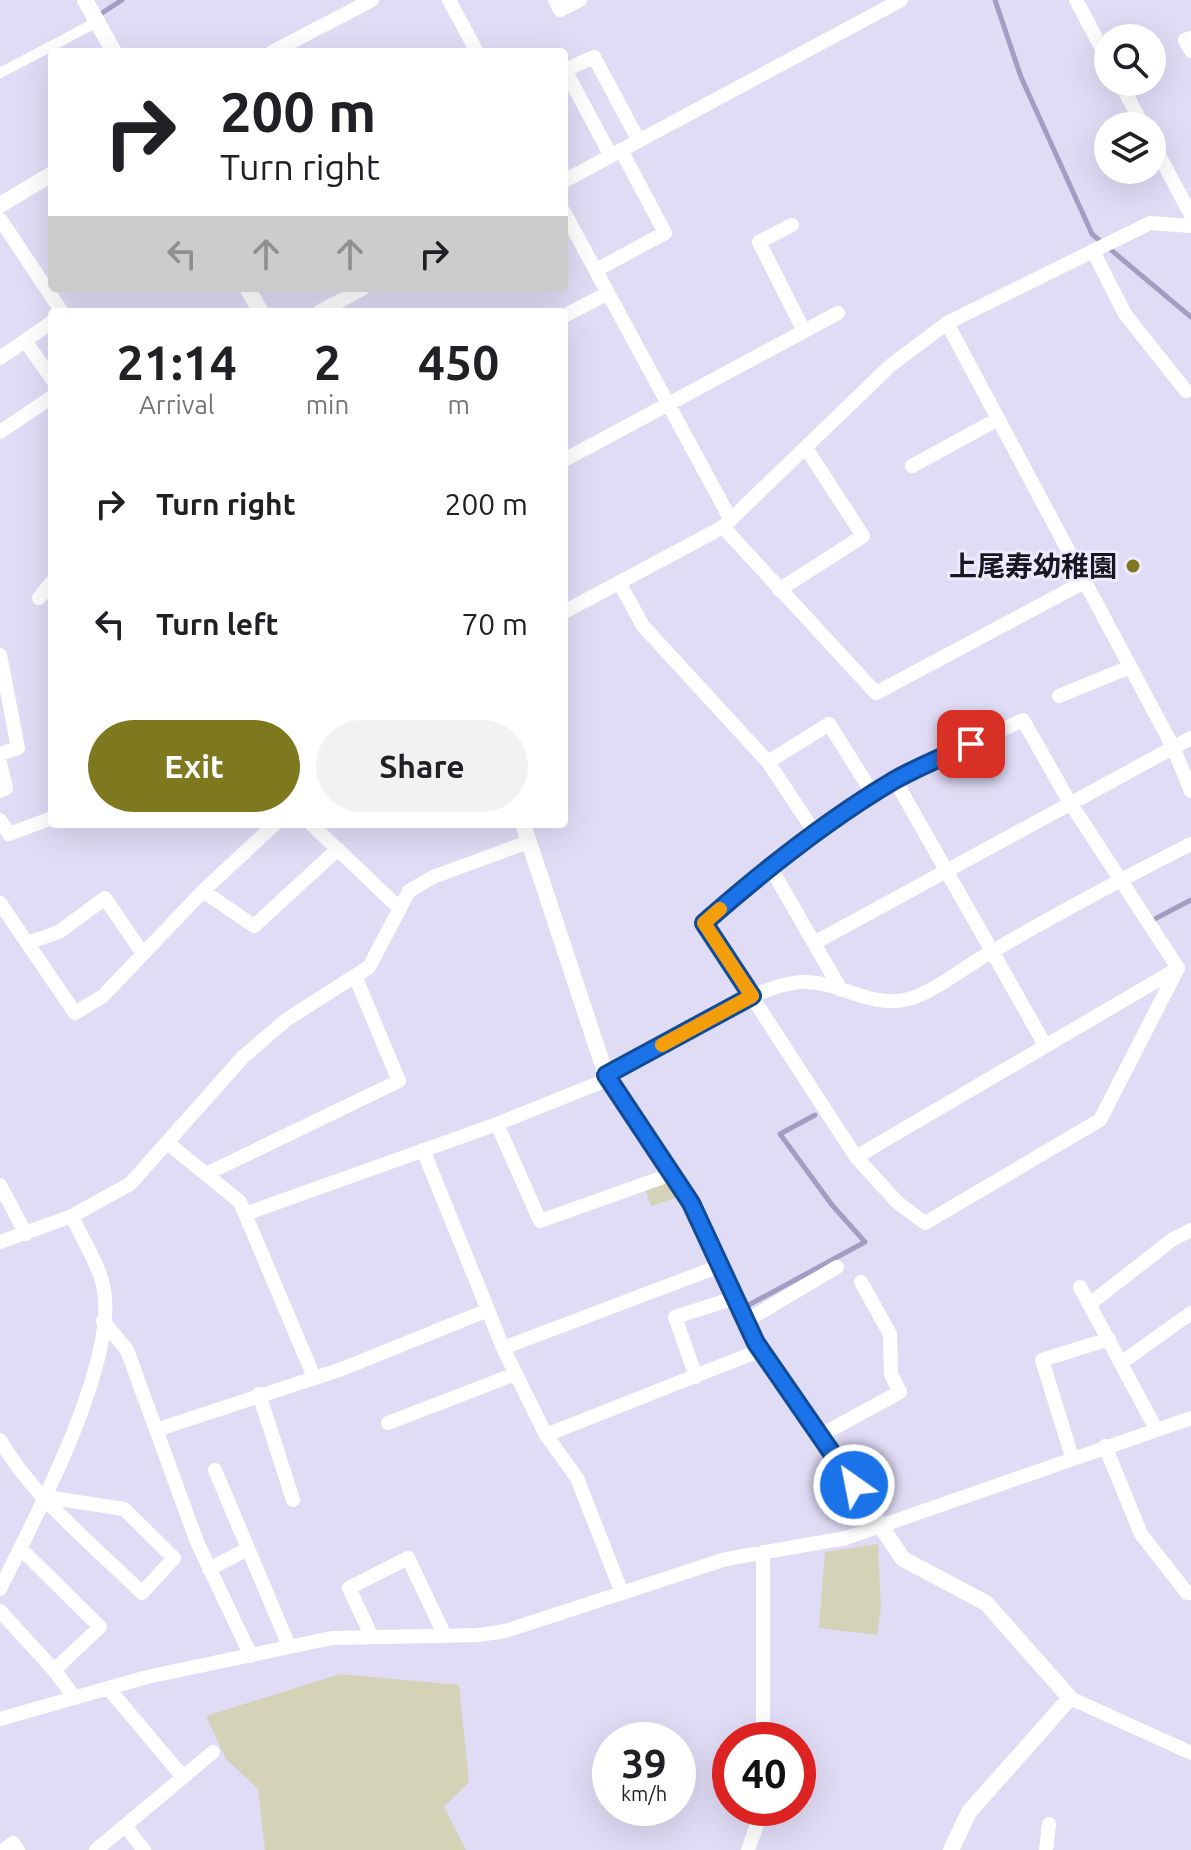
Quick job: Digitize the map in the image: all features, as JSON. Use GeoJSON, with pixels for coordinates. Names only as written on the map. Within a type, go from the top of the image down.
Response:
{"type":"FeatureCollection","features":[{"type":"Feature","properties":{"kind":"street"},"geometry":{"type":"LineString","coordinates":[[85,0],[112,48]]}},
{"type":"Feature","properties":{"kind":"street"},"geometry":{"type":"LineString","coordinates":[[280,48],[372,0]]}},
{"type":"Feature","properties":{"kind":"street"},"geometry":{"type":"LineString","coordinates":[[449,0],[475,48]]}},
{"type":"Feature","properties":{"kind":"street"},"geometry":{"type":"LineString","coordinates":[[555,0],[560,10],[580,0]]}},
{"type":"Feature","properties":{"kind":"street"},"geometry":{"type":"LineString","coordinates":[[568,179],[901,0]]}},
{"type":"Feature","properties":{"kind":"street"},"geometry":{"type":"LineString","coordinates":[[1076,0],[1094,34]]}},
{"type":"Feature","properties":{"kind":"street"},"geometry":{"type":"LineString","coordinates":[[0,73],[97,22]]}},
{"type":"Feature","properties":{"kind":"street"},"geometry":{"type":"LineString","coordinates":[[1191,38],[1185,40],[1191,51]]}},
{"type":"Feature","properties":{"kind":"street"},"geometry":{"type":"LineString","coordinates":[[568,69],[594,57],[639,141]]}},
{"type":"Feature","properties":{"kind":"street"},"geometry":{"type":"LineString","coordinates":[[568,75],[665,233],[596,270]]}},
{"type":"Feature","properties":{"kind":"street"},"geometry":{"type":"LineString","coordinates":[[1166,168],[1191,215]]}},
{"type":"Feature","properties":{"kind":"street"},"geometry":{"type":"LineString","coordinates":[[0,205],[48,176]]}},
{"type":"Feature","properties":{"kind":"street"},"geometry":{"type":"LineString","coordinates":[[0,219],[48,291]]}},
{"type":"Feature","properties":{"kind":"street"},"geometry":{"type":"LineString","coordinates":[[568,219],[668,403],[727,523],[779,590],[876,693],[1084,582]]}},
{"type":"Feature","properties":{"kind":"street"},"geometry":{"type":"LineString","coordinates":[[568,610],[727,523],[891,365],[947,323],[1150,223],[1191,226]]}},
{"type":"Feature","properties":{"kind":"street"},"geometry":{"type":"LineString","coordinates":[[792,225],[759,242],[804,331]]}},
{"type":"Feature","properties":{"kind":"street"},"geometry":{"type":"LineString","coordinates":[[1093,251],[1125,314],[1186,391]]}},
{"type":"Feature","properties":{"kind":"street"},"geometry":{"type":"LineString","coordinates":[[326,308],[356,292]]}},
{"type":"Feature","properties":{"kind":"street"},"geometry":{"type":"LineString","coordinates":[[568,314],[608,293]]}},
{"type":"Feature","properties":{"kind":"street"},"geometry":{"type":"LineString","coordinates":[[568,458],[838,313]]}},
{"type":"Feature","properties":{"kind":"street"},"geometry":{"type":"LineString","coordinates":[[947,323],[1173,747],[1191,791]]}},
{"type":"Feature","properties":{"kind":"street"},"geometry":{"type":"LineString","coordinates":[[0,358],[48,325]]}},
{"type":"Feature","properties":{"kind":"street"},"geometry":{"type":"LineString","coordinates":[[26,342],[48,373]]}},
{"type":"Feature","properties":{"kind":"street"},"geometry":{"type":"LineString","coordinates":[[0,432],[48,400]]}},
{"type":"Feature","properties":{"kind":"street"},"geometry":{"type":"LineString","coordinates":[[912,466],[998,419]]}},
{"type":"Feature","properties":{"kind":"street"},"geometry":{"type":"LineString","coordinates":[[779,590],[863,536],[806,448]]}},
{"type":"Feature","properties":{"kind":"street"},"geometry":{"type":"LineString","coordinates":[[619,582],[643,626],[768,762],[815,833]]}},
{"type":"Feature","properties":{"kind":"street"},"geometry":{"type":"LineString","coordinates":[[39,598],[48,587]]}},
{"type":"Feature","properties":{"kind":"street"},"geometry":{"type":"LineString","coordinates":[[0,655],[18,748],[0,754]]}},
{"type":"Feature","properties":{"kind":"street"},"geometry":{"type":"LineString","coordinates":[[1059,696],[1130,667]]}},
{"type":"Feature","properties":{"kind":"street"},"geometry":{"type":"LineString","coordinates":[[1023,720],[1069,801],[1178,968],[1100,1120],[925,1223],[897,1202],[856,1157],[704,923],[769,865],[895,780],[1023,720]]}},
{"type":"Feature","properties":{"kind":"street"},"geometry":{"type":"LineString","coordinates":[[768,762],[829,724],[873,794]]}},
{"type":"Feature","properties":{"kind":"street"},"geometry":{"type":"LineString","coordinates":[[814,943],[1069,801],[1191,738]]}},
{"type":"Feature","properties":{"kind":"street"},"geometry":{"type":"LineString","coordinates":[[0,763],[6,788],[0,791]]}},
{"type":"Feature","properties":{"kind":"street"},"geometry":{"type":"LineString","coordinates":[[895,780],[1045,1045]]}},
{"type":"Feature","properties":{"kind":"street"},"geometry":{"type":"LineString","coordinates":[[0,820],[9,834],[48,819]]}},
{"type":"Feature","properties":{"kind":"street"},"geometry":{"type":"LineString","coordinates":[[0,903],[75,1013],[103,996],[203,891],[271,828]]}},
{"type":"Feature","properties":{"kind":"street"},"geometry":{"type":"LineString","coordinates":[[315,828],[398,907]]}},
{"type":"Feature","properties":{"kind":"street"},"geometry":{"type":"LineString","coordinates":[[524,828],[608,1077],[691,1203],[761,1350],[903,1559],[986,1603],[1070,1698],[1191,1753]]}},
{"type":"Feature","properties":{"kind":"street"},"geometry":{"type":"LineString","coordinates":[[0,1242],[72,1216],[130,1184],[169,1144],[243,1057],[286,1020],[369,967],[409,891],[433,877],[528,842]]}},
{"type":"Feature","properties":{"kind":"street"},"geometry":{"type":"LineString","coordinates":[[245,1214],[497,1124],[608,1077],[752,996],[804,982],[841,990],[858,998],[910,999],[1120,880],[1191,844]]}},
{"type":"Feature","properties":{"kind":"street"},"geometry":{"type":"LineString","coordinates":[[203,891],[254,926],[338,849]]}},
{"type":"Feature","properties":{"kind":"street"},"geometry":{"type":"LineString","coordinates":[[769,865],[841,990]]}},
{"type":"Feature","properties":{"kind":"street"},"geometry":{"type":"LineString","coordinates":[[27,943],[59,932],[105,898],[143,954]]}},
{"type":"Feature","properties":{"kind":"street"},"geometry":{"type":"LineString","coordinates":[[856,1157],[1178,968]]}},
{"type":"Feature","properties":{"kind":"street"},"geometry":{"type":"LineString","coordinates":[[206,1174],[399,1081],[355,976]]}},
{"type":"Feature","properties":{"kind":"street"},"geometry":{"type":"LineString","coordinates":[[497,1124],[540,1221],[672,1174]]}},
{"type":"Feature","properties":{"kind":"street"},"geometry":{"type":"LineString","coordinates":[[169,1144],[240,1202],[314,1377]]}},
{"type":"Feature","properties":{"kind":"street"},"geometry":{"type":"LineString","coordinates":[[423,1150],[503,1348],[546,1435],[577,1478],[622,1593]]}},
{"type":"Feature","properties":{"kind":"street"},"geometry":{"type":"LineString","coordinates":[[0,1185],[26,1234]]}},
{"type":"Feature","properties":{"kind":"street"},"geometry":{"type":"LineString","coordinates":[[0,1589],[67,1451],[98,1352],[104,1289],[72,1216]]}},
{"type":"Feature","properties":{"kind":"street"},"geometry":{"type":"LineString","coordinates":[[1091,1303],[1173,1239],[1191,1230]]}},
{"type":"Feature","properties":{"kind":"street"},"geometry":{"type":"LineString","coordinates":[[503,1348],[720,1266]]}},
{"type":"Feature","properties":{"kind":"street"},"geometry":{"type":"LineString","coordinates":[[746,1321],[837,1267]]}},
{"type":"Feature","properties":{"kind":"street"},"geometry":{"type":"LineString","coordinates":[[821,1435],[900,1392],[891,1374],[890,1334],[861,1282]]}},
{"type":"Feature","properties":{"kind":"street"},"geometry":{"type":"LineString","coordinates":[[1080,1287],[1156,1429]]}},
{"type":"Feature","properties":{"kind":"street"},"geometry":{"type":"LineString","coordinates":[[696,1377],[675,1317],[735,1298]]}},
{"type":"Feature","properties":{"kind":"street"},"geometry":{"type":"LineString","coordinates":[[156,1430],[314,1377],[488,1310]]}},
{"type":"Feature","properties":{"kind":"street"},"geometry":{"type":"LineString","coordinates":[[1121,1363],[1191,1313]]}},
{"type":"Feature","properties":{"kind":"street"},"geometry":{"type":"LineString","coordinates":[[103,1321],[127,1350],[209,1569],[251,1656]]}},
{"type":"Feature","properties":{"kind":"street"},"geometry":{"type":"LineString","coordinates":[[1072,1457],[1042,1360],[1109,1339]]}},
{"type":"Feature","properties":{"kind":"street"},"geometry":{"type":"LineString","coordinates":[[546,1435],[761,1350]]}},
{"type":"Feature","properties":{"kind":"street"},"geometry":{"type":"LineString","coordinates":[[388,1423],[515,1374]]}},
{"type":"Feature","properties":{"kind":"street"},"geometry":{"type":"LineString","coordinates":[[259,1394],[293,1500]]}},
{"type":"Feature","properties":{"kind":"street"},"geometry":{"type":"LineString","coordinates":[[0,1719],[108,1688],[289,1646],[371,1635],[445,1636],[505,1631],[726,1559],[846,1538],[1191,1418]]}},
{"type":"Feature","properties":{"kind":"street"},"geometry":{"type":"LineString","coordinates":[[0,1440],[5,1462],[142,1593],[174,1558],[124,1509],[45,1497]]}},
{"type":"Feature","properties":{"kind":"street"},"geometry":{"type":"LineString","coordinates":[[1105,1446],[1141,1534],[1187,1593],[1191,1593]]}},
{"type":"Feature","properties":{"kind":"street"},"geometry":{"type":"LineString","coordinates":[[215,1470],[289,1646]]}},
{"type":"Feature","properties":{"kind":"street"},"geometry":{"type":"LineString","coordinates":[[20,1548],[100,1627],[54,1670]]}},
{"type":"Feature","properties":{"kind":"street"},"geometry":{"type":"LineString","coordinates":[[209,1569],[248,1549]]}},
{"type":"Feature","properties":{"kind":"street"},"geometry":{"type":"LineString","coordinates":[[763,1552],[763,1722]]}},
{"type":"Feature","properties":{"kind":"street"},"geometry":{"type":"LineString","coordinates":[[371,1635],[349,1588],[408,1558],[445,1636]]}},
{"type":"Feature","properties":{"kind":"street"},"geometry":{"type":"LineString","coordinates":[[0,1611],[75,1698]]}},
{"type":"Feature","properties":{"kind":"street"},"geometry":{"type":"LineString","coordinates":[[108,1688],[183,1777]]}},
{"type":"Feature","properties":{"kind":"street"},"geometry":{"type":"LineString","coordinates":[[951,1850],[969,1812],[1070,1698]]}},
{"type":"Feature","properties":{"kind":"street"},"geometry":{"type":"LineString","coordinates":[[96,1850],[213,1752]]}},
{"type":"Feature","properties":{"kind":"street"},"geometry":{"type":"LineString","coordinates":[[1046,1850],[1049,1824]]}},
{"type":"Feature","properties":{"kind":"street"},"geometry":{"type":"LineString","coordinates":[[125,1826],[144,1850]]}},
{"type":"Feature","properties":{"kind":"street"},"geometry":{"type":"LineString","coordinates":[[748,1850],[757,1826]]}},
{"type":"Feature","properties":{"kind":"street"},"geometry":{"type":"LineString","coordinates":[[4,1850],[13,1843],[18,1850]]}},
{"type":"Feature","properties":{"kind":"green space"},"geometry":{"type":"Polygon","coordinates":[[[672,1174],[685,1195],[651,1206],[643,1183],[672,1174]]]}},
{"type":"Feature","properties":{"kind":"green space"},"geometry":{"type":"Polygon","coordinates":[[[878,1544],[881,1607],[877,1635],[819,1628],[825,1552],[878,1544]]]}},
{"type":"Feature","properties":{"kind":"green space"},"geometry":{"type":"Polygon","coordinates":[[[340,1674],[459,1685],[469,1782],[444,1807],[466,1850],[265,1850],[258,1789],[226,1759],[206,1716],[340,1674]]]}},
{"type":"Feature","properties":{"kind":"waterway"},"geometry":{"type":"LineString","coordinates":[[96,17],[122,0]]}},
{"type":"Feature","properties":{"kind":"waterway"},"geometry":{"type":"LineString","coordinates":[[995,0],[1021,77],[1092,234],[1191,317]]}},
{"type":"Feature","properties":{"kind":"waterway"},"geometry":{"type":"LineString","coordinates":[[1149,922],[1191,900]]}},
{"type":"Feature","properties":{"kind":"waterway"},"geometry":{"type":"LineString","coordinates":[[745,1307],[865,1242],[832,1205],[780,1134],[815,1115]]}},
{"type":"Feature","properties":{"kind":"slow traffic"},"geometry":{"type":"LineString","coordinates":[[662,1045],[752,996],[704,923],[720,909]]}},
{"type":"Feature","properties":{"kind":"place","name":"上尾寿幼稚園"},"geometry":{"type":"Point","coordinates":[1133,566]}},
{"type":"Feature","properties":{"kind":"route"},"geometry":{"type":"LineString","coordinates":[[854,1485],[756,1343],[691,1203],[606,1075],[752,996],[704,923],[769,865],[815,833],[895,780],[971,744]]}}]}
